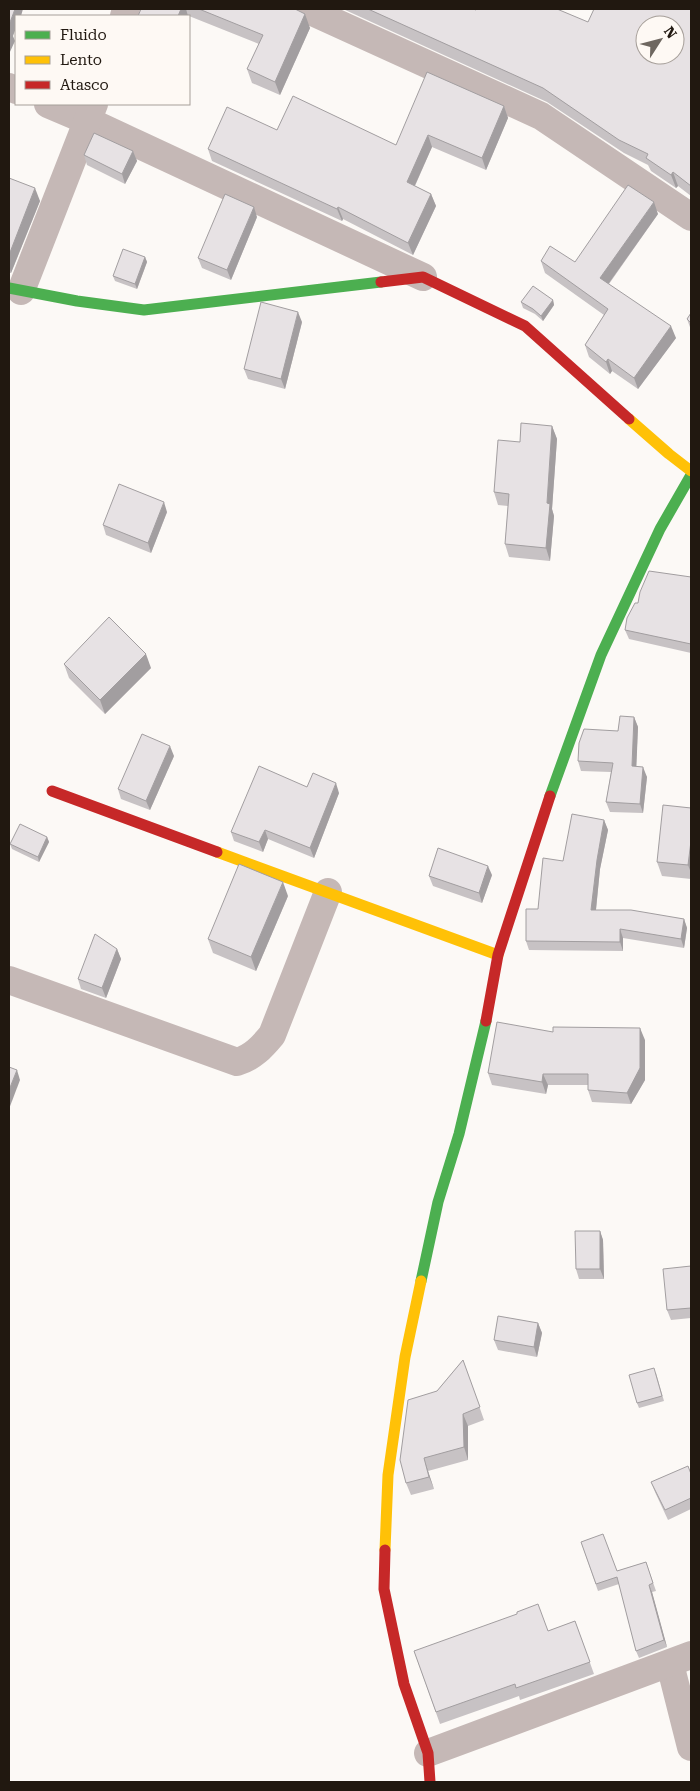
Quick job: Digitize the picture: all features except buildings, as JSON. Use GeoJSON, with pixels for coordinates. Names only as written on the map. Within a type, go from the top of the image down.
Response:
{"type":"FeatureCollection","features":[{"type":"Feature","properties":{"kind":"street"},"geometry":{"type":"LineString","coordinates":[[306,9],[541,116],[691,216]]}},
{"type":"Feature","properties":{"kind":"street"},"geometry":{"type":"LineString","coordinates":[[53,105],[91,112],[525,326],[669,454],[691,471]]}},
{"type":"Feature","properties":{"kind":"street"},"geometry":{"type":"LineString","coordinates":[[91,112],[15,290],[144,310],[423,277]]}},
{"type":"Feature","properties":{"kind":"street"},"geometry":{"type":"LineString","coordinates":[[430,1782],[428,1753],[404,1684],[384,1589],[388,1475],[405,1357],[438,1202],[459,1134],[482,1043],[498,955],[550,797],[601,655],[660,529],[691,475]]}},
{"type":"Feature","properties":{"kind":"street"},"geometry":{"type":"LineString","coordinates":[[52,791],[498,955]]}},
{"type":"Feature","properties":{"kind":"street"},"geometry":{"type":"LineString","coordinates":[[9,980],[237,1062],[249,1058],[263,1047],[272,1035],[328,892]]}},
{"type":"Feature","properties":{"kind":"street"},"geometry":{"type":"LineString","coordinates":[[428,1753],[681,1660],[691,1747]]}},
{"type":"Feature","properties":{"kind":"traffic: fast"},"geometry":{"type":"LineString","coordinates":[[9,288],[77,301],[144,310],[381,282]]}},
{"type":"Feature","properties":{"kind":"traffic: fast"},"geometry":{"type":"LineString","coordinates":[[550,796],[601,655],[660,529],[691,475]]}},
{"type":"Feature","properties":{"kind":"traffic: fast"},"geometry":{"type":"LineString","coordinates":[[421,1281],[438,1202],[459,1134],[486,1021]]}},
{"type":"Feature","properties":{"kind":"traffic: slow"},"geometry":{"type":"LineString","coordinates":[[629,419],[691,471]]}},
{"type":"Feature","properties":{"kind":"traffic: slow"},"geometry":{"type":"LineString","coordinates":[[217,852],[498,955]]}},
{"type":"Feature","properties":{"kind":"traffic: slow"},"geometry":{"type":"LineString","coordinates":[[385,1550],[388,1475],[405,1357],[421,1281]]}},
{"type":"Feature","properties":{"kind":"traffic: jam"},"geometry":{"type":"LineString","coordinates":[[381,282],[423,277],[525,326],[629,419]]}},
{"type":"Feature","properties":{"kind":"traffic: jam"},"geometry":{"type":"LineString","coordinates":[[52,791],[217,852]]}},
{"type":"Feature","properties":{"kind":"traffic: jam"},"geometry":{"type":"LineString","coordinates":[[486,1021],[498,955],[550,796]]}},
{"type":"Feature","properties":{"kind":"traffic: jam"},"geometry":{"type":"LineString","coordinates":[[385,1550],[384,1589],[404,1684],[428,1753],[430,1782]]}}]}
